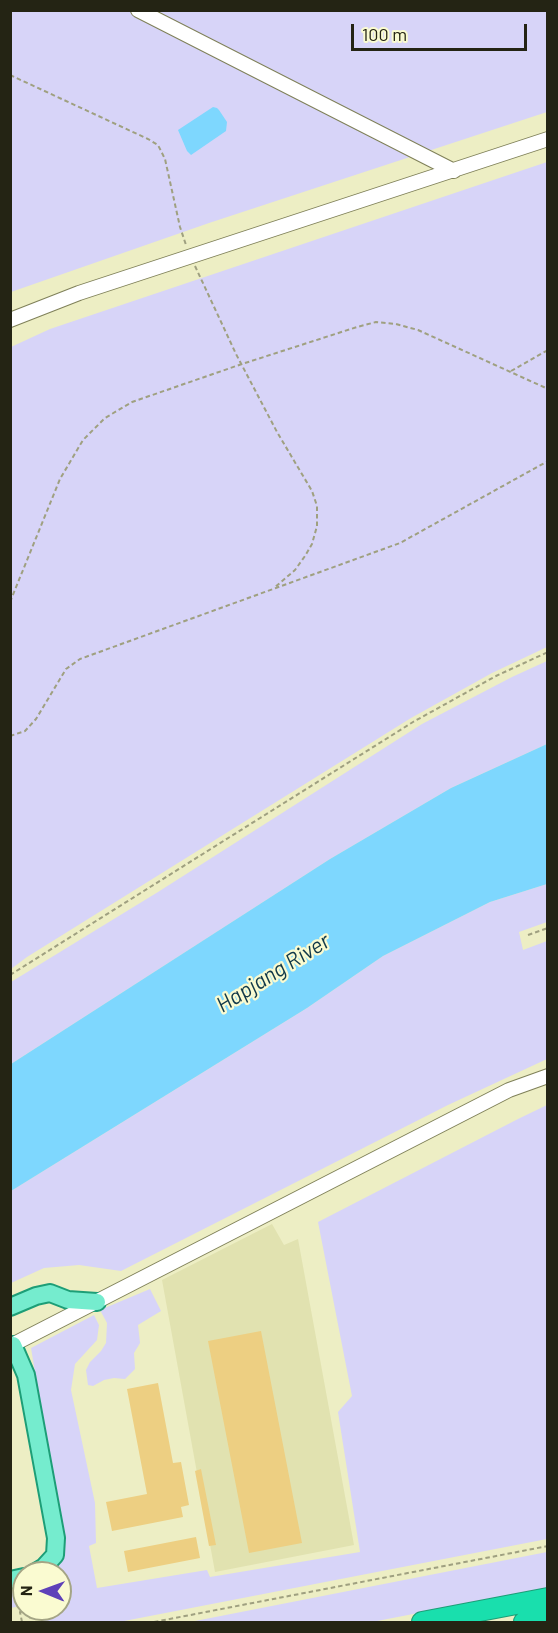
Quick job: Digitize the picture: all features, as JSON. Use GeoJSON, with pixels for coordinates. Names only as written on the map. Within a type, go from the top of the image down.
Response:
{"type":"FeatureCollection","features":[{"type":"Feature","properties":{"kind":"highway"},"geometry":{"type":"LineString","coordinates":[[422,1623],[548,1598]]}},
{"type":"Feature","properties":{"kind":"highway"},"geometry":{"type":"LineString","coordinates":[[524,1623],[548,1618]]}},
{"type":"Feature","properties":{"kind":"main road"},"geometry":{"type":"LineString","coordinates":[[10,1307],[50,1293],[68,1299],[97,1302]]}},
{"type":"Feature","properties":{"kind":"main road"},"geometry":{"type":"LineString","coordinates":[[12,1346],[26,1375],[56,1538],[55,1555],[50,1561]]}},
{"type":"Feature","properties":{"kind":"street"},"geometry":{"type":"LineString","coordinates":[[138,10],[454,171]]}},
{"type":"Feature","properties":{"kind":"street"},"geometry":{"type":"LineString","coordinates":[[10,320],[80,293],[548,139]]}},
{"type":"Feature","properties":{"kind":"street"},"geometry":{"type":"LineString","coordinates":[[12,1346],[509,1090],[548,1076]]}},
{"type":"Feature","properties":{"kind":"path"},"geometry":{"type":"LineString","coordinates":[[10,75],[158,145],[165,159],[180,227],[190,257],[236,354],[277,432],[312,491],[317,506],[317,526],[312,544],[295,570],[274,588]]}},
{"type":"Feature","properties":{"kind":"path"},"geometry":{"type":"LineString","coordinates":[[10,602],[60,479],[83,440],[105,418],[132,402],[242,364],[376,322],[418,330],[548,388]]}},
{"type":"Feature","properties":{"kind":"path"},"geometry":{"type":"LineString","coordinates":[[511,371],[548,350]]}},
{"type":"Feature","properties":{"kind":"path"},"geometry":{"type":"LineString","coordinates":[[10,736],[25,731],[36,719],[66,669],[80,659],[400,543],[548,461]]}},
{"type":"Feature","properties":{"kind":"path"},"geometry":{"type":"LineString","coordinates":[[10,975],[413,722],[496,676],[548,652]]}},
{"type":"Feature","properties":{"kind":"path"},"geometry":{"type":"LineString","coordinates":[[528,935],[548,928]]}},
{"type":"Feature","properties":{"kind":"path"},"geometry":{"type":"LineString","coordinates":[[154,1623],[548,1546]]}},
{"type":"Feature","properties":{"kind":"path"},"geometry":{"type":"LineString","coordinates":[[22,1623],[20,1612],[28,1610],[31,1623]]}},
{"type":"Feature","properties":{"kind":"shaded area"},"geometry":{"type":"Polygon","coordinates":[[[10,11],[547,11],[547,112],[209,223],[11,292],[10,11]]]}},
{"type":"Feature","properties":{"kind":"shaded area"},"geometry":{"type":"Polygon","coordinates":[[[547,162],[547,647],[492,673],[411,718],[11,969],[11,347],[50,329],[547,162]]]}},
{"type":"Feature","properties":{"kind":"shaded area"},"geometry":{"type":"Polygon","coordinates":[[[547,661],[547,744],[451,788],[330,859],[11,1064],[11,982],[158,892],[422,724],[547,661]]]}},
{"type":"Feature","properties":{"kind":"shaded area"},"geometry":{"type":"Polygon","coordinates":[[[547,884],[547,922],[519,932],[523,950],[547,941],[547,1059],[448,1105],[121,1271],[79,1265],[44,1268],[11,1283],[11,1191],[307,1008],[383,956],[490,902],[547,884]]]}},
{"type":"Feature","properties":{"kind":"shaded area"},"geometry":{"type":"Polygon","coordinates":[[[547,1105],[547,1539],[119,1622],[42,1622],[72,1621],[72,1561],[50,1561],[52,1475],[31,1348],[94,1315],[99,1325],[97,1340],[75,1364],[71,1390],[95,1503],[96,1543],[89,1546],[97,1588],[207,1570],[210,1577],[360,1552],[338,1412],[352,1396],[318,1222],[547,1105]]]}},
{"type":"Feature","properties":{"kind":"shaded area"},"geometry":{"type":"Polygon","coordinates":[[[272,1224],[284,1245],[298,1239],[354,1545],[215,1572],[162,1280],[272,1224]]]}},
{"type":"Feature","properties":{"kind":"shaded area"},"geometry":{"type":"Polygon","coordinates":[[[150,1289],[161,1311],[138,1325],[140,1343],[134,1353],[135,1369],[125,1379],[114,1378],[93,1386],[88,1385],[86,1370],[106,1343],[107,1323],[100,1310],[150,1289]]]}},
{"type":"Feature","properties":{"kind":"shaded area"},"geometry":{"type":"Polygon","coordinates":[[[547,1552],[547,1588],[372,1622],[190,1622],[547,1552]]]}},
{"type":"Feature","properties":{"kind":"water"},"geometry":{"type":"Polygon","coordinates":[[[213,107],[219,110],[227,122],[226,131],[191,155],[178,130],[213,107]]]}},
{"type":"Feature","properties":{"kind":"water","name":"Hapjang River"},"geometry":{"type":"Polygon","coordinates":[[[547,744],[547,884],[490,902],[383,956],[307,1008],[11,1191],[11,1064],[330,859],[451,788],[547,744]]]}},
{"type":"Feature","properties":{"kind":"building"},"geometry":{"type":"Polygon","coordinates":[[[261,1331],[302,1543],[249,1553],[208,1341],[261,1331]]]}},
{"type":"Feature","properties":{"kind":"building"},"geometry":{"type":"Polygon","coordinates":[[[158,1383],[173,1463],[181,1462],[189,1505],[181,1507],[183,1517],[112,1531],[106,1502],[147,1494],[127,1389],[158,1383]]]}},
{"type":"Feature","properties":{"kind":"building"},"geometry":{"type":"Polygon","coordinates":[[[201,1469],[216,1545],[209,1546],[195,1471],[201,1469]]]}},
{"type":"Feature","properties":{"kind":"building"},"geometry":{"type":"Polygon","coordinates":[[[196,1537],[200,1558],[128,1572],[124,1551],[196,1537]]]}}]}
